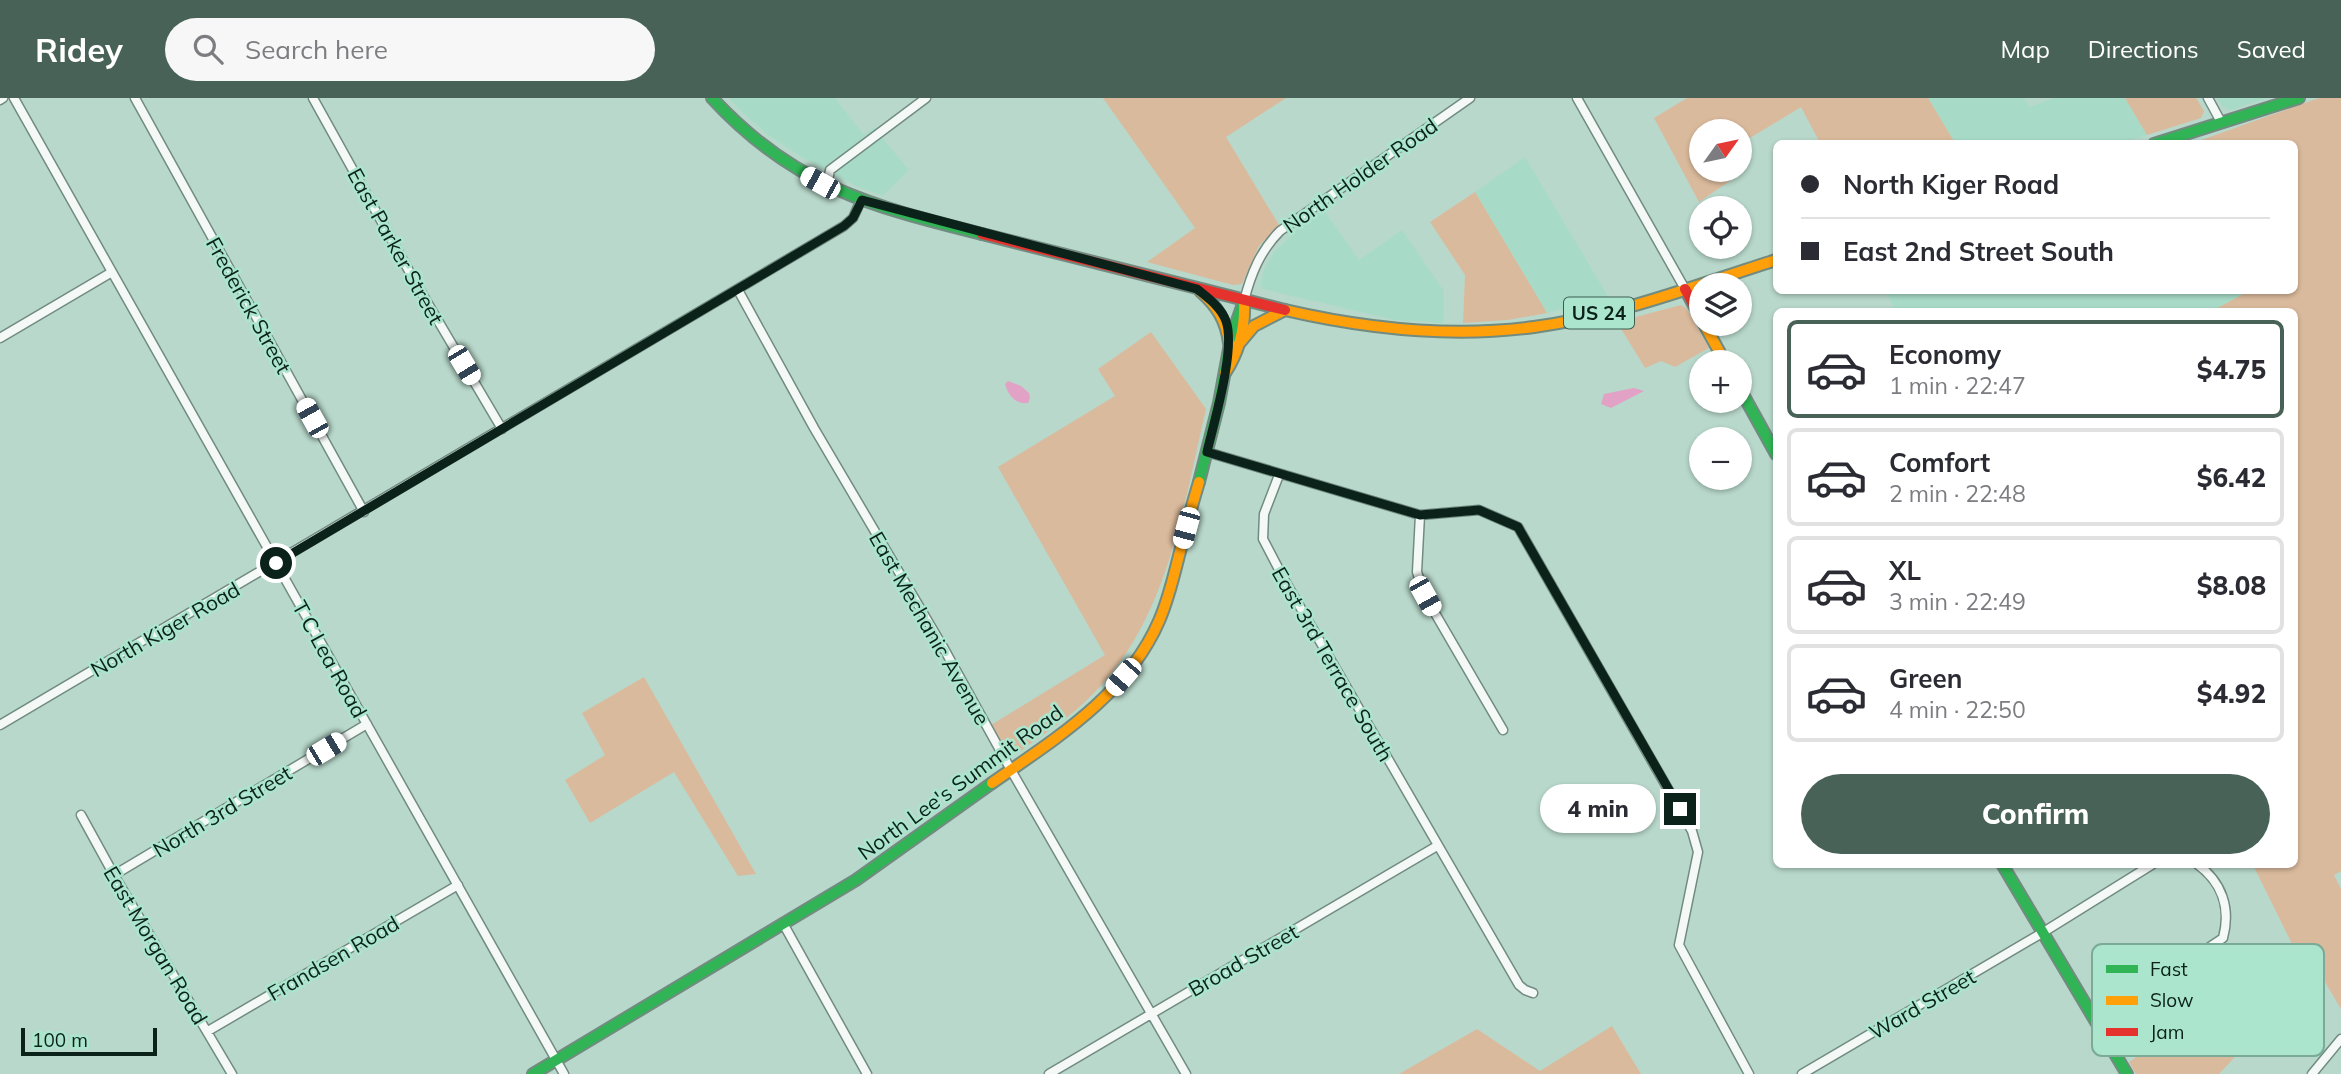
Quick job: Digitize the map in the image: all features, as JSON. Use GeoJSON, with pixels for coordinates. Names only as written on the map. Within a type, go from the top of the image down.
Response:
{"type":"FeatureCollection","features":[{"type":"Feature","properties":{"kind":"main road","name":"US 24"},"geometry":{"type":"LineString","coordinates":[[712,98],[765,149],[792,168],[862,200],[1244,301],[1322,320],[1370,328],[1486,332],[1535,327],[1685,289],[1773,261]]}},
{"type":"Feature","properties":{"kind":"main road"},"geometry":{"type":"LineString","coordinates":[[2166,140],[2299,98]]}},
{"type":"Feature","properties":{"kind":"main road"},"geometry":{"type":"LineString","coordinates":[[1197,289],[1221,311],[1234,344],[1254,326],[1285,310]]}},
{"type":"Feature","properties":{"kind":"main road"},"geometry":{"type":"LineString","coordinates":[[1685,289],[1689,296]]}},
{"type":"Feature","properties":{"kind":"main road","name":"North Lee's Summit Road"},"geometry":{"type":"LineString","coordinates":[[533,1074],[856,880],[1074,725],[1103,701],[1131,668],[1166,604],[1207,452],[1225,373],[1226,355],[1234,344],[1245,315],[1244,301]]}},
{"type":"Feature","properties":{"kind":"main road"},"geometry":{"type":"LineString","coordinates":[[1752,411],[1773,449]]}},
{"type":"Feature","properties":{"kind":"main road"},"geometry":{"type":"LineString","coordinates":[[2004,868],[2092,1016]]}},
{"type":"Feature","properties":{"kind":"main road"},"geometry":{"type":"LineString","coordinates":[[2116,1056],[2127,1074]]}},
{"type":"Feature","properties":{"kind":"street","name":"T C Lea Road"},"geometry":{"type":"LineString","coordinates":[[14,98],[564,1074]]}},
{"type":"Feature","properties":{"kind":"street","name":"Frederick Street"},"geometry":{"type":"LineString","coordinates":[[135,98],[364,512]]}},
{"type":"Feature","properties":{"kind":"street","name":"East Parker Street"},"geometry":{"type":"LineString","coordinates":[[313,98],[414,280],[502,429]]}},
{"type":"Feature","properties":{"kind":"street"},"geometry":{"type":"LineString","coordinates":[[827,186],[830,170],[926,98]]}},
{"type":"Feature","properties":{"kind":"street","name":"North Holder Road"},"geometry":{"type":"LineString","coordinates":[[1244,301],[1259,257],[1280,230],[1470,98]]}},
{"type":"Feature","properties":{"kind":"street"},"geometry":{"type":"LineString","coordinates":[[1577,98],[1685,289]]}},
{"type":"Feature","properties":{"kind":"street"},"geometry":{"type":"LineString","coordinates":[[2208,98],[2221,122]]}},
{"type":"Feature","properties":{"kind":"street","name":"North Kiger Road"},"geometry":{"type":"LineString","coordinates":[[0,725],[844,226],[853,218],[862,200]]}},
{"type":"Feature","properties":{"kind":"street"},"geometry":{"type":"LineString","coordinates":[[0,338],[112,272]]}},
{"type":"Feature","properties":{"kind":"street","name":"East Mechanic Avenue"},"geometry":{"type":"LineString","coordinates":[[738,290],[814,428],[943,647],[1186,1074]]}},
{"type":"Feature","properties":{"kind":"street"},"geometry":{"type":"LineString","coordinates":[[1207,452],[1420,515],[1479,510],[1518,527],[1692,831],[1698,852],[1679,945],[1749,1074]]}},
{"type":"Feature","properties":{"kind":"street","name":"East 3rd Terrace South"},"geometry":{"type":"LineString","coordinates":[[1279,475],[1264,514],[1264,539],[1285,581],[1519,985],[1533,993]]}},
{"type":"Feature","properties":{"kind":"street"},"geometry":{"type":"LineString","coordinates":[[1420,515],[1417,572],[1425,596],[1503,730]]}},
{"type":"Feature","properties":{"kind":"street","name":"North 3rd Street"},"geometry":{"type":"LineString","coordinates":[[114,875],[367,724]]}},
{"type":"Feature","properties":{"kind":"street","name":"East Morgan Road"},"geometry":{"type":"LineString","coordinates":[[81,815],[232,1074]]}},
{"type":"Feature","properties":{"kind":"street","name":"Broad Street"},"geometry":{"type":"LineString","coordinates":[[1049,1074],[1437,846]]}},
{"type":"Feature","properties":{"kind":"street","name":"Ward Street"},"geometry":{"type":"LineString","coordinates":[[1802,1074],[2042,933],[2147,868]]}},
{"type":"Feature","properties":{"kind":"street"},"geometry":{"type":"LineString","coordinates":[[2203,868],[2210,873],[2223,895],[2226,920],[2223,938],[2214,944]]}},
{"type":"Feature","properties":{"kind":"street","name":"Frandsen Road"},"geometry":{"type":"LineString","coordinates":[[208,1031],[458,884]]}},
{"type":"Feature","properties":{"kind":"street"},"geometry":{"type":"LineString","coordinates":[[784,925],[867,1074]]}},
{"type":"Feature","properties":{"kind":"street"},"geometry":{"type":"LineString","coordinates":[[2312,1074],[2341,1039]]}},
{"type":"Feature","properties":{"kind":"shaded area"},"geometry":{"type":"Polygon","coordinates":[[[729,98],[835,98],[864,135],[874,128],[909,170],[883,196],[856,186],[800,156],[767,134],[729,98]]]}},
{"type":"Feature","properties":{"kind":"shaded area"},"geometry":{"type":"Polygon","coordinates":[[[1103,98],[1286,98],[1226,137],[1279,225],[1259,246],[1242,284],[1233,285],[1147,262],[1195,228],[1103,98]]]}},
{"type":"Feature","properties":{"kind":"shaded area"},"geometry":{"type":"Polygon","coordinates":[[[1687,98],[1928,98],[1953,140],[1818,140],[1801,107],[1752,137],[1752,119],[1689,119],[1689,182],[1728,182],[1708,196],[1696,196],[1654,118],[1687,98]]]}},
{"type":"Feature","properties":{"kind":"shaded area"},"geometry":{"type":"Polygon","coordinates":[[[1928,98],[2024,98],[2030,107],[2054,98],[2125,98],[2147,135],[2131,140],[1953,140],[1928,98]]]}},
{"type":"Feature","properties":{"kind":"shaded area"},"geometry":{"type":"Polygon","coordinates":[[[2125,98],[2196,98],[2204,111],[2201,118],[2147,135],[2125,98]]]}},
{"type":"Feature","properties":{"kind":"shaded area"},"geometry":{"type":"Polygon","coordinates":[[[2217,98],[2267,98],[2231,110],[2222,106],[2217,98]]]}},
{"type":"Feature","properties":{"kind":"shaded area"},"geometry":{"type":"Polygon","coordinates":[[[2319,98],[2341,98],[2341,871],[2334,875],[2341,889],[2341,1009],[2324,980],[2324,944],[2292,944],[2254,868],[2298,868],[2298,308],[2218,308],[2243,294],[2298,294],[2298,140],[2201,140],[2319,98]]]}},
{"type":"Feature","properties":{"kind":"shaded area"},"geometry":{"type":"Polygon","coordinates":[[[1525,157],[1609,298],[1547,313],[1475,192],[1525,157]]]}},
{"type":"Feature","properties":{"kind":"shaded area"},"geometry":{"type":"Polygon","coordinates":[[[1475,192],[1547,313],[1508,320],[1463,323],[1465,275],[1430,222],[1475,192]]]}},
{"type":"Feature","properties":{"kind":"shaded area"},"geometry":{"type":"Polygon","coordinates":[[[1323,209],[1359,260],[1402,230],[1444,291],[1443,323],[1395,320],[1263,289],[1260,284],[1265,267],[1274,252],[1299,227],[1323,209]]]}},
{"type":"Feature","properties":{"kind":"shaded area"},"geometry":{"type":"Polygon","coordinates":[[[1887,294],[2244,294],[2218,308],[1894,308],[1887,294]]]}},
{"type":"Feature","properties":{"kind":"shaded area"},"geometry":{"type":"Polygon","coordinates":[[[1681,305],[1689,313],[1689,336],[1702,336],[1709,348],[1689,350],[1689,359],[1675,367],[1661,361],[1645,368],[1617,322],[1681,305]]]}},
{"type":"Feature","properties":{"kind":"shaded area"},"geometry":{"type":"Polygon","coordinates":[[[1151,332],[1206,409],[1169,560],[1156,596],[1119,663],[1077,709],[1019,752],[1013,753],[1003,747],[991,725],[1105,655],[998,467],[1115,396],[1098,369],[1151,332]]]}},
{"type":"Feature","properties":{"kind":"shaded area"},"geometry":{"type":"Polygon","coordinates":[[[1008,381],[1021,386],[1029,393],[1028,403],[1013,398],[1005,384],[1008,381]]]}},
{"type":"Feature","properties":{"kind":"shaded area"},"geometry":{"type":"Polygon","coordinates":[[[1634,388],[1644,391],[1611,408],[1601,404],[1604,394],[1634,388]]]}},
{"type":"Feature","properties":{"kind":"shaded area"},"geometry":{"type":"Polygon","coordinates":[[[644,677],[756,874],[738,876],[674,772],[590,823],[565,780],[605,755],[582,713],[644,677]]]}},
{"type":"Feature","properties":{"kind":"shaded area"},"geometry":{"type":"Polygon","coordinates":[[[1612,1026],[1641,1074],[1399,1074],[1477,1029],[1540,1071],[1612,1026]]]}},
{"type":"Feature","properties":{"kind":"shaded area"},"geometry":{"type":"Polygon","coordinates":[[[2138,1056],[2236,1056],[2219,1074],[2136,1074],[2129,1062],[2138,1056]]]}},
{"type":"Feature","properties":{"kind":"traffic: fast"},"geometry":{"type":"LineString","coordinates":[[712,98],[742,128],[803,172],[869,202],[982,234]]}},
{"type":"Feature","properties":{"kind":"traffic: fast"},"geometry":{"type":"LineString","coordinates":[[2167,140],[2299,98]]}},
{"type":"Feature","properties":{"kind":"traffic: fast"},"geometry":{"type":"LineString","coordinates":[[1199,482],[1219,403],[1231,338],[1244,301]]}},
{"type":"Feature","properties":{"kind":"traffic: fast"},"geometry":{"type":"LineString","coordinates":[[1752,411],[1773,449]]}},
{"type":"Feature","properties":{"kind":"traffic: fast"},"geometry":{"type":"LineString","coordinates":[[533,1074],[856,880],[992,783]]}},
{"type":"Feature","properties":{"kind":"traffic: fast"},"geometry":{"type":"LineString","coordinates":[[2004,868],[2092,1015]]}},
{"type":"Feature","properties":{"kind":"traffic: fast"},"geometry":{"type":"LineString","coordinates":[[2116,1056],[2127,1074]]}},
{"type":"Feature","properties":{"kind":"traffic: slow"},"geometry":{"type":"LineString","coordinates":[[1285,310],[1409,330],[1472,332],[1534,327],[1596,315],[1656,299],[1773,261]]}},
{"type":"Feature","properties":{"kind":"traffic: slow"},"geometry":{"type":"LineString","coordinates":[[1200,291],[1220,314],[1229,343]]}},
{"type":"Feature","properties":{"kind":"traffic: slow"},"geometry":{"type":"LineString","coordinates":[[1225,373],[1240,340],[1244,303]]}},
{"type":"Feature","properties":{"kind":"traffic: slow"},"geometry":{"type":"LineString","coordinates":[[1238,345],[1254,326],[1285,310]]}},
{"type":"Feature","properties":{"kind":"traffic: slow"},"geometry":{"type":"LineString","coordinates":[[1711,336],[1718,350]]}},
{"type":"Feature","properties":{"kind":"traffic: slow"},"geometry":{"type":"LineString","coordinates":[[992,783],[1087,713],[1109,693],[1145,647],[1166,602],[1199,482]]}},
{"type":"Feature","properties":{"kind":"traffic: jam"},"geometry":{"type":"LineString","coordinates":[[982,234],[1285,310]]}},
{"type":"Feature","properties":{"kind":"traffic: jam"},"geometry":{"type":"LineString","coordinates":[[1685,289],[1689,296]]}},
{"type":"Feature","properties":{"kind":"route"},"geometry":{"type":"LineString","coordinates":[[276,563],[844,226],[853,218],[862,200],[1197,289],[1221,311],[1228,330],[1229,343],[1207,452],[1420,515],[1479,510],[1518,527],[1680,809]]}}]}
